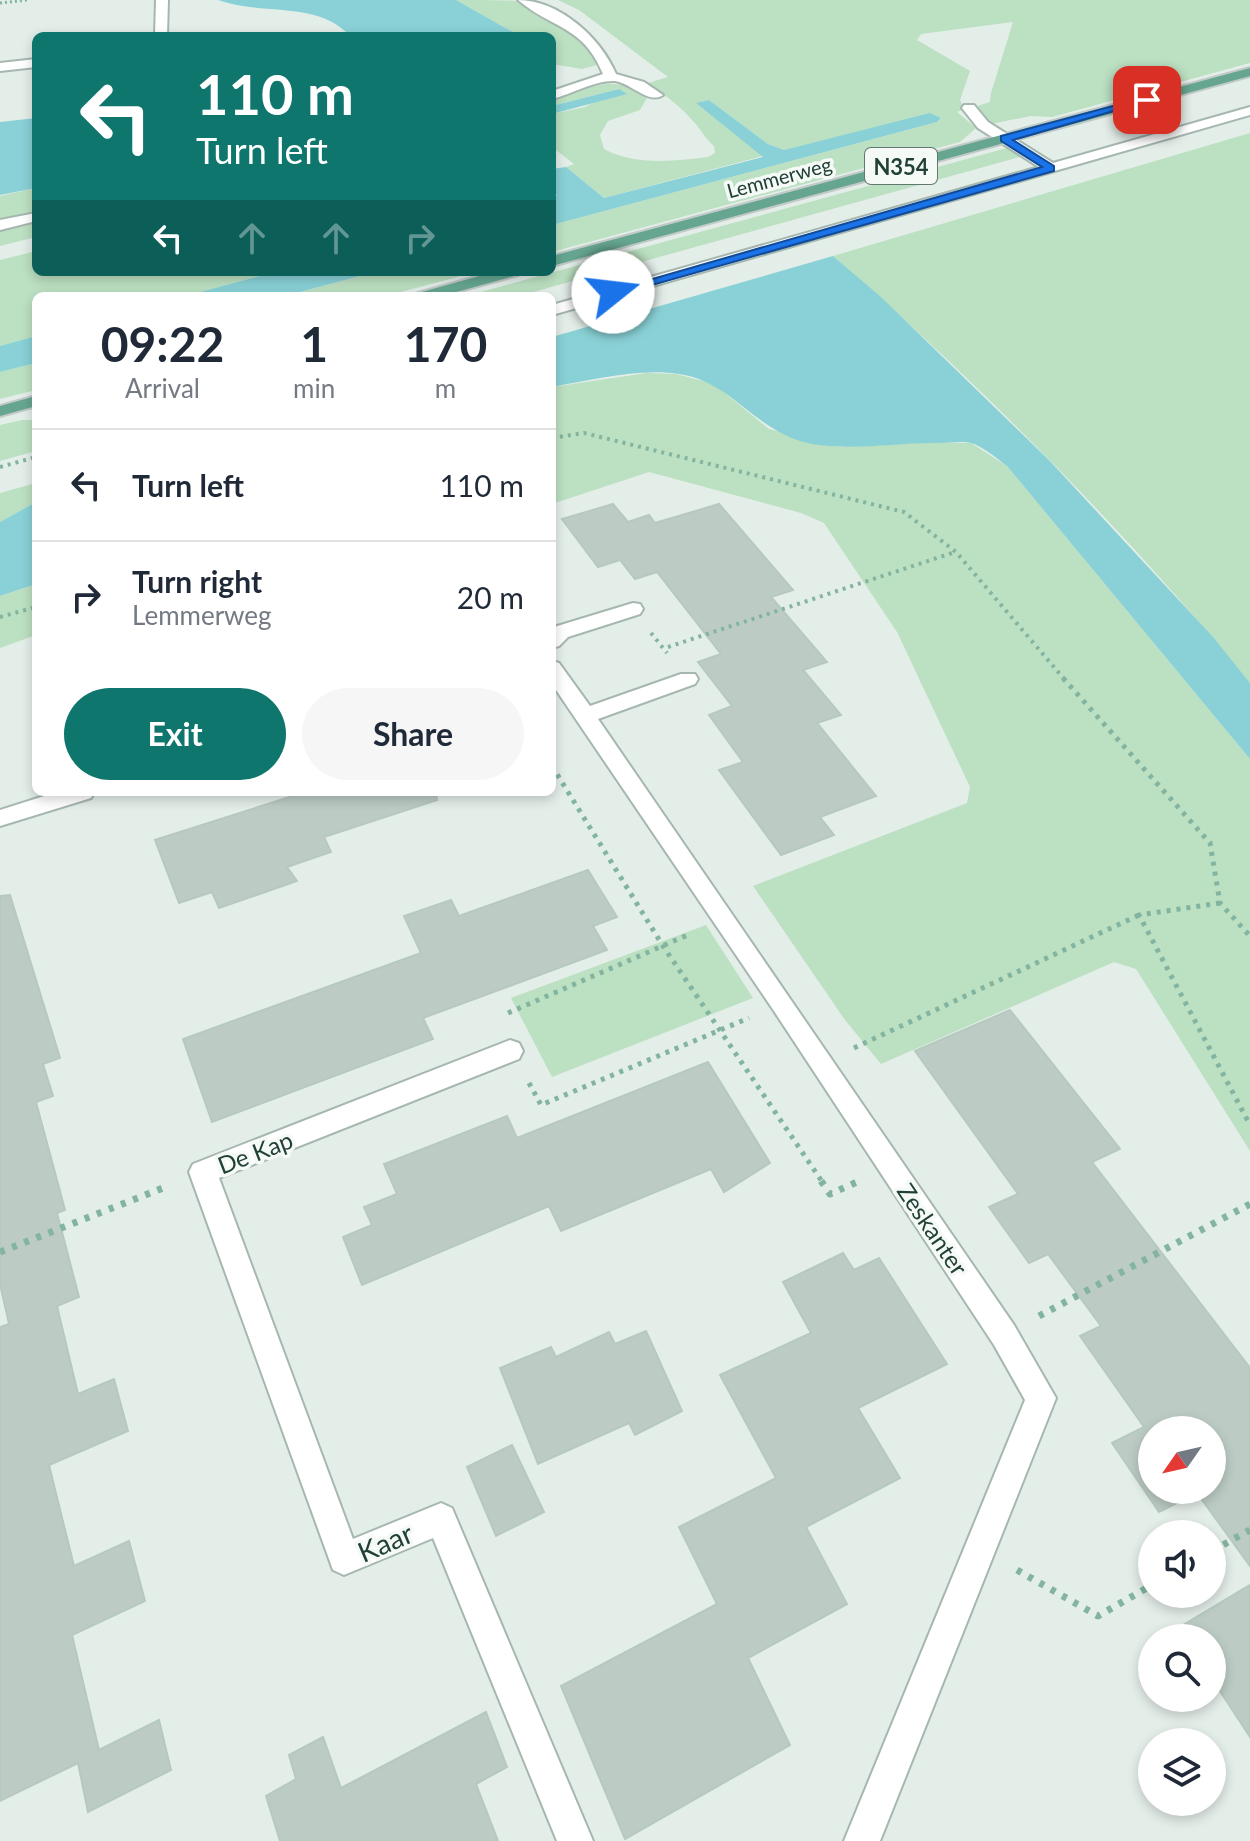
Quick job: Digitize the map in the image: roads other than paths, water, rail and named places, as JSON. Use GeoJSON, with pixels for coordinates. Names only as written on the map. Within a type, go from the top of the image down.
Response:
{"type":"FeatureCollection","features":[{"type":"Feature","properties":{"kind":"main road","name":"Lemmerweg"},"geometry":{"type":"LineString","coordinates":[[556,260],[1250,72]]}},
{"type":"Feature","properties":{"kind":"main road"},"geometry":{"type":"LineString","coordinates":[[439,292],[497,276]]}},
{"type":"Feature","properties":{"kind":"main road"},"geometry":{"type":"LineString","coordinates":[[0,411],[32,402]]}},
{"type":"Feature","properties":{"kind":"street"},"geometry":{"type":"LineString","coordinates":[[161,32],[162,0]]}},
{"type":"Feature","properties":{"kind":"street"},"geometry":{"type":"LineString","coordinates":[[524,0],[575,28],[595,43],[610,74]]}},
{"type":"Feature","properties":{"kind":"street"},"geometry":{"type":"LineString","coordinates":[[0,67],[32,63]]}},
{"type":"Feature","properties":{"kind":"street"},"geometry":{"type":"LineString","coordinates":[[556,94],[610,74],[635,81],[656,95]]}},
{"type":"Feature","properties":{"kind":"street"},"geometry":{"type":"LineString","coordinates":[[969,108],[978,121],[1051,168]]}},
{"type":"Feature","properties":{"kind":"street"},"geometry":{"type":"LineString","coordinates":[[556,309],[1250,111]]}},
{"type":"Feature","properties":{"kind":"street"},"geometry":{"type":"LineString","coordinates":[[0,225],[32,218]]}},
{"type":"Feature","properties":{"kind":"street"},"geometry":{"type":"LineString","coordinates":[[556,631],[633,609]]}},
{"type":"Feature","properties":{"kind":"street","name":"Zeskanter"},"geometry":{"type":"LineString","coordinates":[[556,674],[783,1004],[1004,1335],[1041,1398],[862,1841]]}},
{"type":"Feature","properties":{"kind":"street"},"geometry":{"type":"LineString","coordinates":[[585,716],[688,679]]}},
{"type":"Feature","properties":{"kind":"street"},"geometry":{"type":"LineString","coordinates":[[0,818],[70,796]]}},
{"type":"Feature","properties":{"kind":"street","name":"De Kap"},"geometry":{"type":"LineString","coordinates":[[203,1172],[510,1051]]}},
{"type":"Feature","properties":{"kind":"street","name":"Kaar"},"geometry":{"type":"LineString","coordinates":[[203,1172],[344,1559],[441,1519],[575,1841]]}},
{"type":"Feature","properties":{"kind":"water"},"geometry":{"type":"Polygon","coordinates":[[[218,0],[456,0],[513,32],[345,32],[322,17],[218,0]]]}},
{"type":"Feature","properties":{"kind":"water"},"geometry":{"type":"Polygon","coordinates":[[[619,89],[627,94],[556,113],[556,105],[619,89]]]}},
{"type":"Feature","properties":{"kind":"water"},"geometry":{"type":"Polygon","coordinates":[[[709,100],[768,144],[784,150],[930,113],[941,118],[937,122],[556,224],[556,168],[566,167],[604,198],[763,157],[696,103],[709,100]]]}},
{"type":"Feature","properties":{"kind":"water"},"geometry":{"type":"Polygon","coordinates":[[[32,118],[32,189],[0,195],[0,122],[32,118]]]}},
{"type":"Feature","properties":{"kind":"water"},"geometry":{"type":"Polygon","coordinates":[[[833,256],[881,297],[1049,460],[1213,637],[1250,683],[1250,759],[1007,466],[981,447],[964,442],[860,446],[812,444],[775,430],[715,387],[679,374],[632,374],[556,386],[556,336],[833,256]]]}},
{"type":"Feature","properties":{"kind":"water"},"geometry":{"type":"Polygon","coordinates":[[[260,276],[360,276],[300,292],[200,292],[260,276]]]}},
{"type":"Feature","properties":{"kind":"water"},"geometry":{"type":"Polygon","coordinates":[[[32,337],[32,364],[0,372],[0,346],[32,337]]]}},
{"type":"Feature","properties":{"kind":"water"},"geometry":{"type":"Polygon","coordinates":[[[32,504],[32,585],[0,596],[0,522],[32,504]]]}}]}
